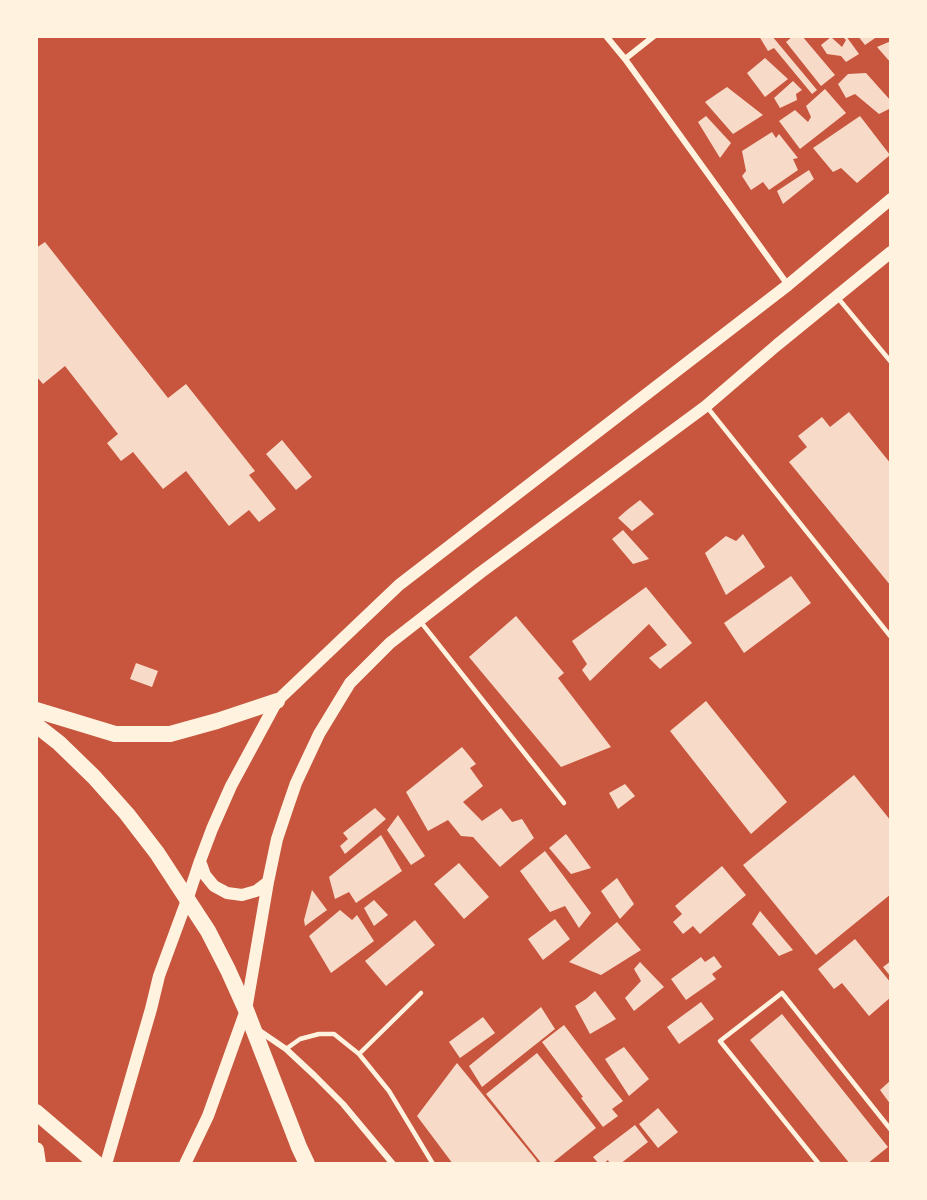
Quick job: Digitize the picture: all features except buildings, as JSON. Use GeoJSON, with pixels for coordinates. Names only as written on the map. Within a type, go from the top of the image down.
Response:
{"type":"FeatureCollection","features":[{"type":"Feature","properties":{"kind":"highway"},"geometry":{"type":"LineString","coordinates":[[36,710],[115,734],[170,734],[277,701]]}},
{"type":"Feature","properties":{"kind":"highway"},"geometry":{"type":"LineString","coordinates":[[36,725],[59,743],[94,777],[127,814],[157,853],[208,931],[249,1018],[307,1164]]}},
{"type":"Feature","properties":{"kind":"highway"},"geometry":{"type":"LineString","coordinates":[[36,1112],[97,1164]]}},
{"type":"Feature","properties":{"kind":"highway"},"geometry":{"type":"LineString","coordinates":[[36,1150],[38,1164]]}},
{"type":"Feature","properties":{"kind":"main road"},"geometry":{"type":"LineString","coordinates":[[106,1164],[159,976],[200,861],[231,786],[277,701],[399,585],[788,285],[891,199]]}},
{"type":"Feature","properties":{"kind":"main road"},"geometry":{"type":"LineString","coordinates":[[185,1164],[249,1018],[268,882],[277,839],[286,812],[296,783],[326,723],[350,682],[390,643],[480,573],[706,406],[891,252]]}},
{"type":"Feature","properties":{"kind":"main road"},"geometry":{"type":"LineString","coordinates":[[200,861],[205,875],[214,886],[227,893],[242,895],[256,891],[268,882]]}},
{"type":"Feature","properties":{"kind":"street"},"geometry":{"type":"LineString","coordinates":[[606,36],[788,285]]}},
{"type":"Feature","properties":{"kind":"street"},"geometry":{"type":"LineString","coordinates":[[625,59],[654,36]]}},
{"type":"Feature","properties":{"kind":"street"},"geometry":{"type":"LineString","coordinates":[[249,1018],[286,1049],[343,1104],[393,1164]]}},
{"type":"Feature","properties":{"kind":"lane"},"geometry":{"type":"LineString","coordinates":[[836,296],[891,362]]}},
{"type":"Feature","properties":{"kind":"lane"},"geometry":{"type":"LineString","coordinates":[[706,406],[891,637]]}},
{"type":"Feature","properties":{"kind":"lane"},"geometry":{"type":"LineString","coordinates":[[420,621],[564,803]]}},
{"type":"Feature","properties":{"kind":"lane"},"geometry":{"type":"LineString","coordinates":[[359,1053],[421,993]]}},
{"type":"Feature","properties":{"kind":"lane"},"geometry":{"type":"LineString","coordinates":[[819,1164],[720,1041],[782,993],[891,1130]]}},
{"type":"Feature","properties":{"kind":"lane"},"geometry":{"type":"LineString","coordinates":[[286,1049],[300,1039],[319,1034],[334,1034],[359,1053],[389,1091],[433,1164]]}}]}
